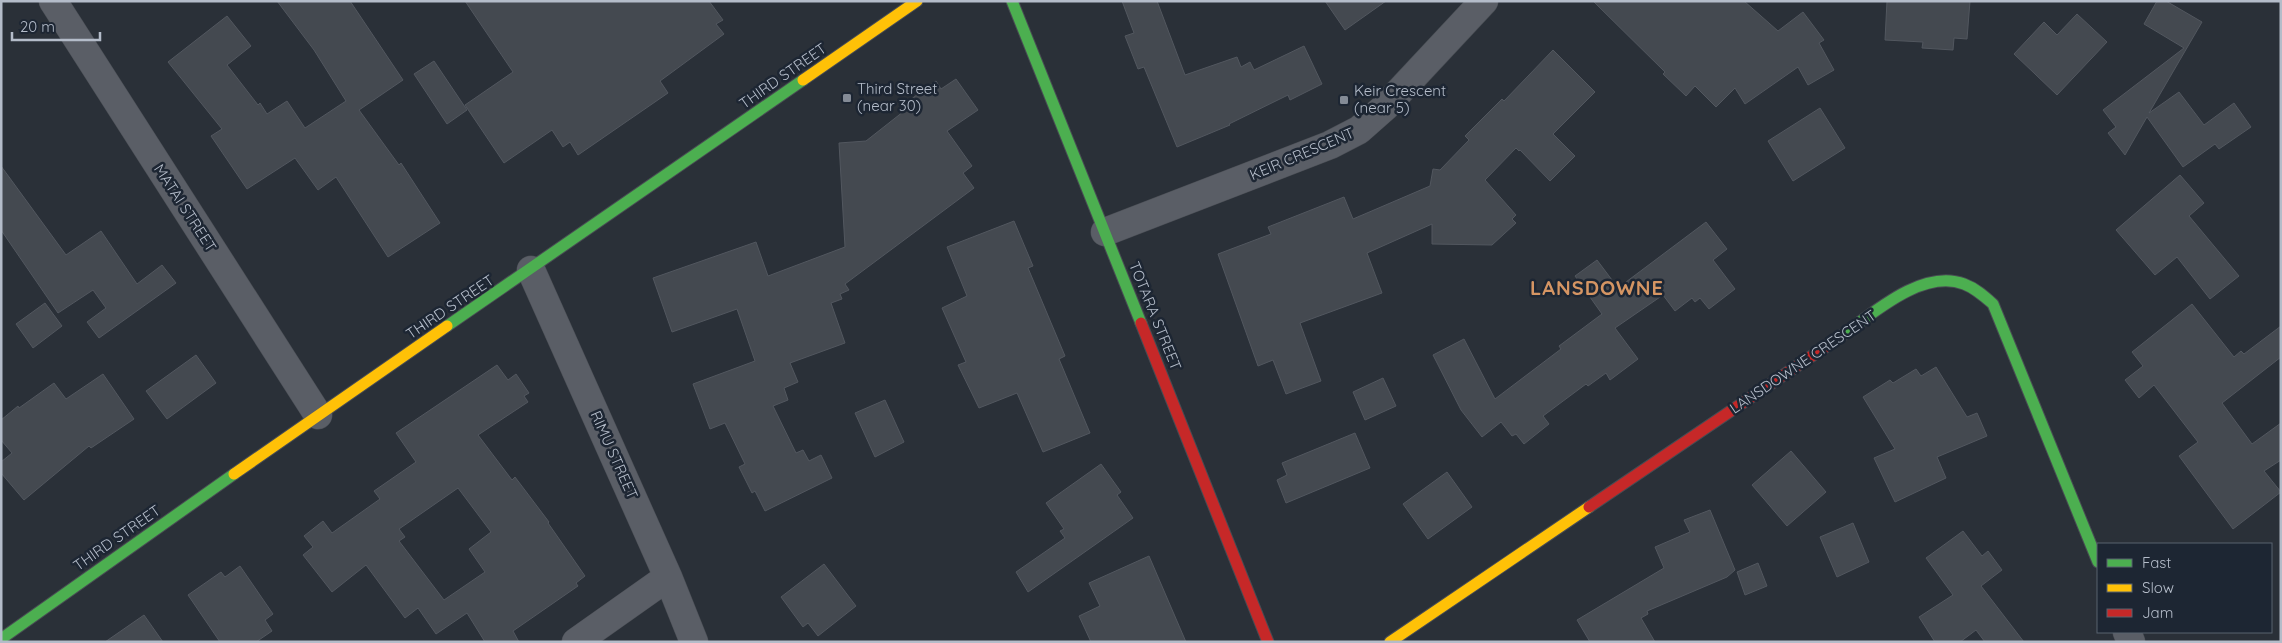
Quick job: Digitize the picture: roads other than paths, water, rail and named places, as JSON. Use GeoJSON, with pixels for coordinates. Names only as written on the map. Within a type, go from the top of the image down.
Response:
{"type":"FeatureCollection","features":[{"type":"Feature","properties":{"kind":"street","name":"MATAI STREET"},"geometry":{"type":"LineString","coordinates":[[53,1],[318,415]]}},
{"type":"Feature","properties":{"kind":"street","name":"THIRD STREET"},"geometry":{"type":"LineString","coordinates":[[1,639],[318,415],[531,270],[916,1]]}},
{"type":"Feature","properties":{"kind":"street","name":"TOTARA STREET"},"geometry":{"type":"LineString","coordinates":[[1012,1],[1106,232],[1268,642]]}},
{"type":"Feature","properties":{"kind":"street","name":"KEIR CRESCENT"},"geometry":{"type":"LineString","coordinates":[[1106,232],[1330,145],[1359,130],[1385,107],[1484,1]]}},
{"type":"Feature","properties":{"kind":"street","name":"RIMU STREET"},"geometry":{"type":"LineString","coordinates":[[531,270],[668,577],[694,642]]}},
{"type":"Feature","properties":{"kind":"street","name":"LANSDOWNE CRESCENT"},"geometry":{"type":"LineString","coordinates":[[1390,642],[1913,287],[1939,280],[1960,282],[1977,290],[1993,304],[2097,560]]}},
{"type":"Feature","properties":{"kind":"street"},"geometry":{"type":"LineString","coordinates":[[576,642],[668,577]]}},
{"type":"Feature","properties":{"kind":"place","name":"Third Street (near 30)"},"geometry":{"type":"Point","coordinates":[847,98]}},
{"type":"Feature","properties":{"kind":"place","name":"Keir Crescent (near 5)"},"geometry":{"type":"Point","coordinates":[1344,100]}},
{"type":"Feature","properties":{"kind":"district","name":"LANSDOWNE"},"geometry":{"type":"Point","coordinates":[1597,288]}}]}
